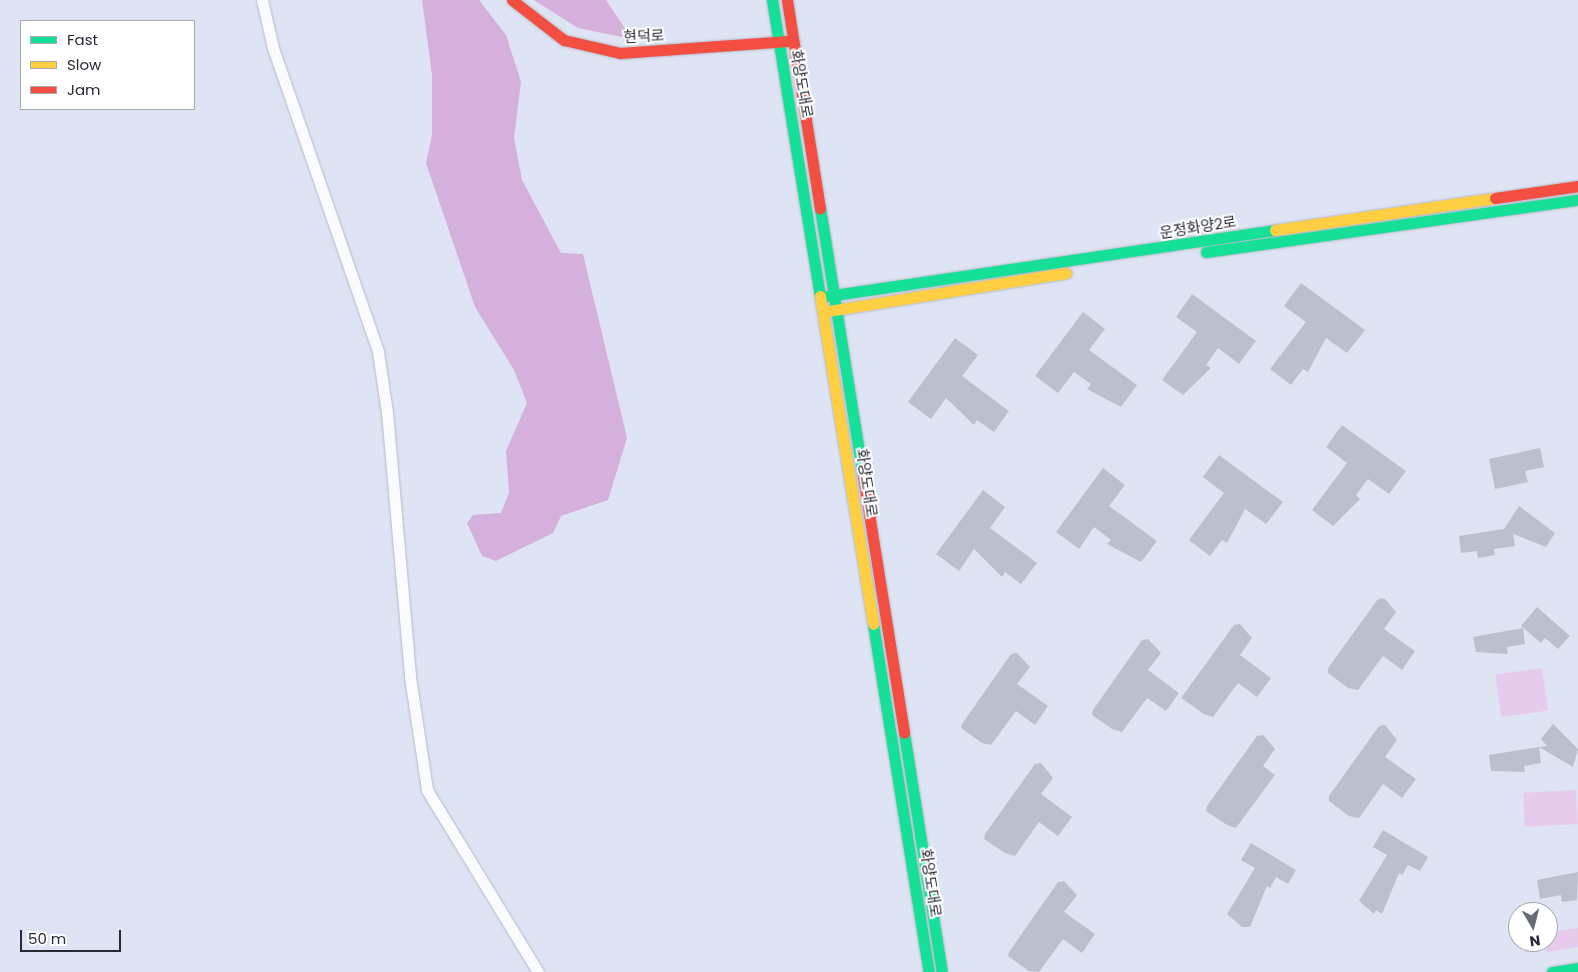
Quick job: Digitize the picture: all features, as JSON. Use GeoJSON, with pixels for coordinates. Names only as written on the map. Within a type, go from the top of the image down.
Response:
{"type":"FeatureCollection","features":[{"type":"Feature","properties":{"kind":"main road","name":"현덕로"},"geometry":{"type":"LineString","coordinates":[[512,0],[564,40],[620,53],[794,41]]}},
{"type":"Feature","properties":{"kind":"main road","name":"화양도대로"},"geometry":{"type":"LineString","coordinates":[[772,0],[823,297],[929,972]]}},
{"type":"Feature","properties":{"kind":"main road","name":"화양도대로"},"geometry":{"type":"LineString","coordinates":[[787,0],[837,295],[942,972]]}},
{"type":"Feature","properties":{"kind":"main road","name":"운정화양2로"},"geometry":{"type":"LineString","coordinates":[[823,297],[1578,186]]}},
{"type":"Feature","properties":{"kind":"main road","name":"운정화양2로"},"geometry":{"type":"LineString","coordinates":[[825,311],[1578,200]]}},
{"type":"Feature","properties":{"kind":"main road"},"geometry":{"type":"LineString","coordinates":[[1552,972],[1578,968]]}},
{"type":"Feature","properties":{"kind":"street"},"geometry":{"type":"LineString","coordinates":[[262,0],[273,48],[378,352],[387,412],[410,677],[427,790],[538,972]]}},
{"type":"Feature","properties":{"kind":"shaded area"},"geometry":{"type":"Polygon","coordinates":[[[422,0],[479,0],[506,35],[521,82],[514,138],[522,180],[561,253],[583,254],[627,438],[608,500],[561,516],[553,533],[496,561],[482,556],[467,523],[473,515],[501,513],[509,493],[506,451],[527,403],[514,370],[475,307],[426,163],[432,135],[432,75],[422,0]]]}},
{"type":"Feature","properties":{"kind":"shaded area"},"geometry":{"type":"Polygon","coordinates":[[[534,0],[606,0],[632,39],[578,28],[534,0]]]}},
{"type":"Feature","properties":{"kind":"shaded area"},"geometry":{"type":"Polygon","coordinates":[[[1542,668],[1548,711],[1501,717],[1495,675],[1542,668]]]}},
{"type":"Feature","properties":{"kind":"shaded area"},"geometry":{"type":"Polygon","coordinates":[[[1576,790],[1578,824],[1525,827],[1523,793],[1576,790]]]}},
{"type":"Feature","properties":{"kind":"shaded area"},"geometry":{"type":"Polygon","coordinates":[[[1578,928],[1578,947],[1558,950],[1558,931],[1578,928]]]}},
{"type":"Feature","properties":{"kind":"building"},"geometry":{"type":"Polygon","coordinates":[[[1301,283],[1365,330],[1347,353],[1326,338],[1308,372],[1303,369],[1291,385],[1270,369],[1306,322],[1284,306],[1301,283]]]}},
{"type":"Feature","properties":{"kind":"building"},"geometry":{"type":"Polygon","coordinates":[[[1192,294],[1256,341],[1239,364],[1218,348],[1206,365],[1211,368],[1183,395],[1162,380],[1197,332],[1176,317],[1192,294]]]}},
{"type":"Feature","properties":{"kind":"building"},"geometry":{"type":"Polygon","coordinates":[[[1083,312],[1105,329],[1089,350],[1137,385],[1121,407],[1087,389],[1091,384],[1074,372],[1058,393],[1035,376],[1083,312]]]}},
{"type":"Feature","properties":{"kind":"building"},"geometry":{"type":"Polygon","coordinates":[[[955,338],[978,355],[962,376],[1009,411],[994,432],[977,420],[974,425],[946,398],[931,419],[908,402],[955,338]]]}},
{"type":"Feature","properties":{"kind":"building"},"geometry":{"type":"Polygon","coordinates":[[[1342,425],[1406,471],[1389,494],[1368,479],[1356,495],[1360,499],[1333,526],[1312,510],[1347,463],[1326,447],[1342,425]]]}},
{"type":"Feature","properties":{"kind":"building"},"geometry":{"type":"Polygon","coordinates":[[[1540,448],[1544,467],[1525,471],[1528,482],[1495,489],[1489,459],[1540,448]]]}},
{"type":"Feature","properties":{"kind":"building"},"geometry":{"type":"Polygon","coordinates":[[[1219,455],[1283,502],[1266,524],[1245,509],[1227,543],[1222,540],[1210,556],[1189,540],[1224,493],[1203,477],[1219,455]]]}},
{"type":"Feature","properties":{"kind":"building"},"geometry":{"type":"Polygon","coordinates":[[[1103,468],[1125,485],[1109,506],[1157,541],[1141,562],[1107,544],[1111,540],[1094,527],[1079,549],[1056,532],[1103,468]]]}},
{"type":"Feature","properties":{"kind":"building"},"geometry":{"type":"Polygon","coordinates":[[[983,490],[1005,507],[990,528],[1037,563],[1021,584],[1005,572],[1002,577],[974,549],[959,571],[936,554],[983,490]]]}},
{"type":"Feature","properties":{"kind":"building"},"geometry":{"type":"Polygon","coordinates":[[[1519,506],[1555,533],[1546,547],[1513,534],[1515,546],[1494,549],[1495,555],[1478,558],[1477,551],[1461,553],[1459,536],[1504,529],[1519,506]]]}},
{"type":"Feature","properties":{"kind":"building"},"geometry":{"type":"Polygon","coordinates":[[[1384,598],[1396,612],[1384,629],[1415,651],[1402,670],[1383,656],[1358,690],[1348,688],[1328,673],[1328,668],[1378,599],[1384,598]]]}},
{"type":"Feature","properties":{"kind":"building"},"geometry":{"type":"Polygon","coordinates":[[[1537,607],[1570,636],[1558,649],[1545,638],[1541,643],[1521,626],[1537,607]]]}},
{"type":"Feature","properties":{"kind":"building"},"geometry":{"type":"Polygon","coordinates":[[[1240,624],[1252,638],[1240,655],[1271,678],[1257,697],[1238,683],[1213,717],[1204,714],[1181,698],[1234,625],[1240,624]]]}},
{"type":"Feature","properties":{"kind":"building"},"geometry":{"type":"Polygon","coordinates":[[[1523,628],[1525,644],[1507,647],[1508,654],[1476,652],[1473,637],[1523,628]]]}},
{"type":"Feature","properties":{"kind":"building"},"geometry":{"type":"Polygon","coordinates":[[[1148,639],[1161,653],[1148,670],[1179,693],[1166,711],[1147,698],[1122,732],[1112,729],[1092,715],[1093,710],[1142,640],[1148,639]]]}},
{"type":"Feature","properties":{"kind":"building"},"geometry":{"type":"Polygon","coordinates":[[[1017,653],[1030,667],[1017,684],[1048,706],[1035,725],[1016,711],[991,745],[982,743],[961,728],[962,724],[1011,654],[1017,653]]]}},
{"type":"Feature","properties":{"kind":"building"},"geometry":{"type":"Polygon","coordinates":[[[1553,724],[1578,749],[1573,767],[1539,747],[1547,746],[1541,739],[1553,724]]]}},
{"type":"Feature","properties":{"kind":"building"},"geometry":{"type":"Polygon","coordinates":[[[1385,725],[1397,740],[1385,757],[1416,779],[1402,798],[1383,784],[1359,818],[1349,816],[1329,801],[1329,796],[1379,726],[1385,725]]]}},
{"type":"Feature","properties":{"kind":"building"},"geometry":{"type":"Polygon","coordinates":[[[1263,735],[1275,749],[1263,766],[1275,775],[1236,828],[1227,825],[1206,811],[1207,806],[1257,736],[1263,735]]]}},
{"type":"Feature","properties":{"kind":"building"},"geometry":{"type":"Polygon","coordinates":[[[1539,747],[1541,763],[1524,766],[1525,772],[1491,771],[1489,755],[1539,747]]]}},
{"type":"Feature","properties":{"kind":"building"},"geometry":{"type":"Polygon","coordinates":[[[1041,763],[1053,778],[1041,794],[1072,817],[1058,836],[1039,822],[1015,856],[1005,853],[984,839],[985,834],[1035,764],[1041,763]]]}},
{"type":"Feature","properties":{"kind":"building"},"geometry":{"type":"Polygon","coordinates":[[[1383,830],[1428,857],[1420,871],[1408,865],[1402,875],[1399,873],[1382,914],[1376,910],[1374,914],[1359,901],[1387,855],[1373,847],[1383,830]]]}},
{"type":"Feature","properties":{"kind":"building"},"geometry":{"type":"Polygon","coordinates":[[[1251,843],[1296,870],[1288,884],[1276,877],[1270,888],[1267,886],[1250,927],[1242,927],[1227,914],[1255,868],[1241,860],[1251,843]]]}},
{"type":"Feature","properties":{"kind":"building"},"geometry":{"type":"Polygon","coordinates":[[[1578,872],[1577,900],[1562,902],[1561,895],[1540,899],[1537,880],[1578,872]]]}},
{"type":"Feature","properties":{"kind":"building"},"geometry":{"type":"Polygon","coordinates":[[[1064,881],[1077,895],[1064,912],[1095,934],[1082,953],[1063,939],[1039,972],[1029,971],[1008,956],[1009,952],[1058,882],[1064,881]]]}},
{"type":"Feature","properties":{"kind":"traffic: fast"},"geometry":{"type":"LineString","coordinates":[[772,0],[820,296]]}},
{"type":"Feature","properties":{"kind":"traffic: fast"},"geometry":{"type":"LineString","coordinates":[[1206,252],[1578,200]]}},
{"type":"Feature","properties":{"kind":"traffic: fast"},"geometry":{"type":"LineString","coordinates":[[820,208],[863,476]]}},
{"type":"Feature","properties":{"kind":"traffic: fast"},"geometry":{"type":"LineString","coordinates":[[828,296],[1275,230]]}},
{"type":"Feature","properties":{"kind":"traffic: fast"},"geometry":{"type":"LineString","coordinates":[[873,624],[929,972]]}},
{"type":"Feature","properties":{"kind":"traffic: fast"},"geometry":{"type":"LineString","coordinates":[[904,733],[942,972]]}},
{"type":"Feature","properties":{"kind":"traffic: fast"},"geometry":{"type":"LineString","coordinates":[[1552,972],[1578,968]]}},
{"type":"Feature","properties":{"kind":"traffic: slow"},"geometry":{"type":"LineString","coordinates":[[1275,230],[1495,198]]}},
{"type":"Feature","properties":{"kind":"traffic: slow"},"geometry":{"type":"LineString","coordinates":[[828,311],[1066,273]]}},
{"type":"Feature","properties":{"kind":"traffic: slow"},"geometry":{"type":"LineString","coordinates":[[820,296],[873,624]]}},
{"type":"Feature","properties":{"kind":"traffic: jam"},"geometry":{"type":"LineString","coordinates":[[512,0],[564,40],[620,53],[789,41]]}},
{"type":"Feature","properties":{"kind":"traffic: jam"},"geometry":{"type":"LineString","coordinates":[[787,0],[820,208]]}},
{"type":"Feature","properties":{"kind":"traffic: jam"},"geometry":{"type":"LineString","coordinates":[[1495,198],[1578,186]]}},
{"type":"Feature","properties":{"kind":"traffic: jam"},"geometry":{"type":"LineString","coordinates":[[863,476],[904,733]]}}]}
